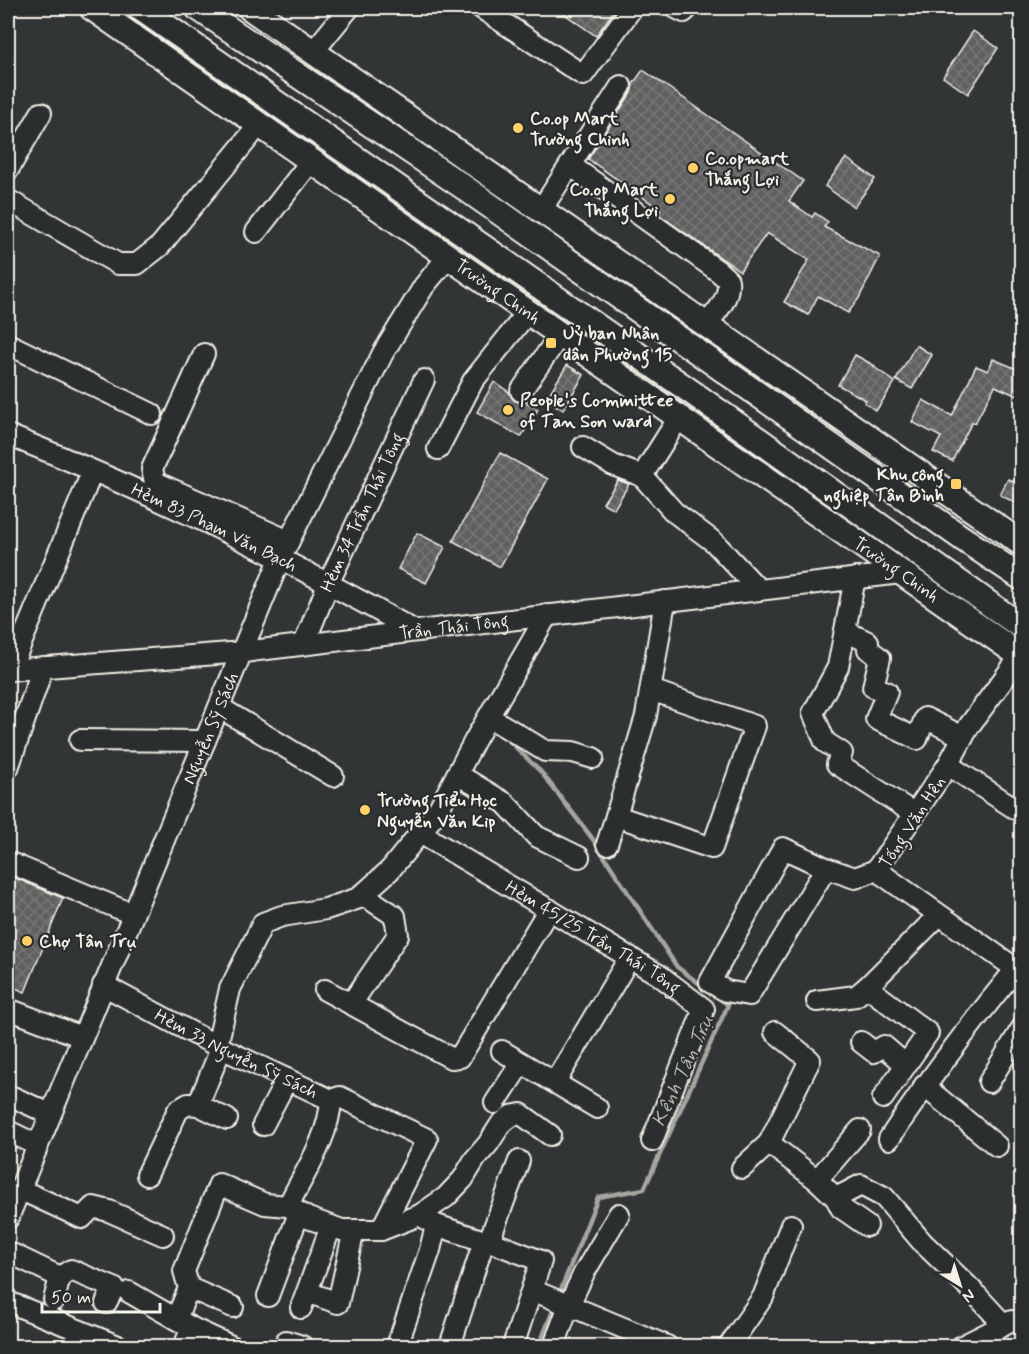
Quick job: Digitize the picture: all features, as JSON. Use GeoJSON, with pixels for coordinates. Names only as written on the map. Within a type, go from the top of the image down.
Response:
{"type":"FeatureCollection","features":[{"type":"Feature","properties":{"kind":"main road","name":"Trường Chinh"},"geometry":{"type":"LineString","coordinates":[[92,8],[649,399],[1021,656]]}},
{"type":"Feature","properties":{"kind":"main road","name":"Trường Chinh"},"geometry":{"type":"LineString","coordinates":[[140,8],[667,375],[1022,627]]}},
{"type":"Feature","properties":{"kind":"main road"},"geometry":{"type":"LineString","coordinates":[[198,8],[471,193],[1022,578]]}},
{"type":"Feature","properties":{"kind":"main road"},"geometry":{"type":"LineString","coordinates":[[250,8],[1022,545]]}},
{"type":"Feature","properties":{"kind":"main road"},"geometry":{"type":"LineString","coordinates":[[649,399],[706,325]]}},
{"type":"Feature","properties":{"kind":"main road"},"geometry":{"type":"LineString","coordinates":[[962,538],[1022,545]]}},
{"type":"Feature","properties":{"kind":"street"},"geometry":{"type":"LineString","coordinates":[[313,52],[349,8]]}},
{"type":"Feature","properties":{"kind":"street"},"geometry":{"type":"LineString","coordinates":[[481,8],[583,75],[632,8]]}},
{"type":"Feature","properties":{"kind":"street"},"geometry":{"type":"LineString","coordinates":[[676,8],[684,12],[688,8]]}},
{"type":"Feature","properties":{"kind":"street"},"geometry":{"type":"LineString","coordinates":[[541,210],[621,86]]}},
{"type":"Feature","properties":{"kind":"street"},"geometry":{"type":"LineString","coordinates":[[8,170],[42,114]]}},
{"type":"Feature","properties":{"kind":"street"},"geometry":{"type":"LineString","coordinates":[[8,200],[118,264],[137,264],[160,246],[259,124]]}},
{"type":"Feature","properties":{"kind":"street"},"geometry":{"type":"LineString","coordinates":[[256,232],[311,161]]}},
{"type":"Feature","properties":{"kind":"street"},"geometry":{"type":"LineString","coordinates":[[570,165],[728,280],[729,290],[726,298],[706,325]]}},
{"type":"Feature","properties":{"kind":"street","name":"Nguyễn Sỹ Sách"},"geometry":{"type":"LineString","coordinates":[[8,1215],[280,559],[383,353],[424,286],[448,257]]}},
{"type":"Feature","properties":{"kind":"street"},"geometry":{"type":"LineString","coordinates":[[438,448],[473,381],[527,313]]}},
{"type":"Feature","properties":{"kind":"street"},"geometry":{"type":"LineString","coordinates":[[521,391],[559,336]]}},
{"type":"Feature","properties":{"kind":"street"},"geometry":{"type":"LineString","coordinates":[[8,344],[152,414]]}},
{"type":"Feature","properties":{"kind":"street"},"geometry":{"type":"LineString","coordinates":[[204,354],[152,469],[155,482],[289,541]]}},
{"type":"Feature","properties":{"kind":"street","name":"Hẻm 34 Trần Thái Tông"},"geometry":{"type":"LineString","coordinates":[[304,644],[329,582],[423,380]]}},
{"type":"Feature","properties":{"kind":"street"},"geometry":{"type":"LineString","coordinates":[[642,476],[678,419]]}},
{"type":"Feature","properties":{"kind":"street","name":"Hẻm 83 Phạm Văn Bạch"},"geometry":{"type":"LineString","coordinates":[[8,435],[88,468],[329,582],[415,631]]}},
{"type":"Feature","properties":{"kind":"street"},"geometry":{"type":"LineString","coordinates":[[583,447],[613,465],[642,476],[674,512],[714,542],[759,590]]}},
{"type":"Feature","properties":{"kind":"street"},"geometry":{"type":"LineString","coordinates":[[9,670],[88,482]]}},
{"type":"Feature","properties":{"kind":"street","name":"Trần Thái Tông"},"geometry":{"type":"LineString","coordinates":[[9,670],[243,652],[901,573]]}},
{"type":"Feature","properties":{"kind":"street"},"geometry":{"type":"LineString","coordinates":[[855,578],[838,667],[813,713],[825,742],[842,753],[837,764],[915,813]]}},
{"type":"Feature","properties":{"kind":"street"},"geometry":{"type":"LineString","coordinates":[[607,844],[646,716],[665,601]]}},
{"type":"Feature","properties":{"kind":"street"},"geometry":{"type":"LineString","coordinates":[[198,1105],[218,1056],[217,1046],[230,989],[263,923],[282,916],[326,909],[359,898],[390,870],[437,812],[547,615]]}},
{"type":"Feature","properties":{"kind":"street"},"geometry":{"type":"LineString","coordinates":[[845,631],[868,642],[868,649],[880,658],[873,687],[887,692],[876,719],[917,739],[926,718],[963,737]]}},
{"type":"Feature","properties":{"kind":"street","name":"Tống Văn Hên"},"geometry":{"type":"LineString","coordinates":[[1018,972],[876,870],[948,765],[963,737],[1021,656]]}},
{"type":"Feature","properties":{"kind":"street"},"geometry":{"type":"LineString","coordinates":[[8,768],[43,667]]}},
{"type":"Feature","properties":{"kind":"street"},"geometry":{"type":"LineString","coordinates":[[616,816],[712,848],[755,726],[651,690]]}},
{"type":"Feature","properties":{"kind":"street"},"geometry":{"type":"LineString","coordinates":[[219,707],[333,776]]}},
{"type":"Feature","properties":{"kind":"street"},"geometry":{"type":"LineString","coordinates":[[489,717],[545,752],[573,752],[593,758]]}},
{"type":"Feature","properties":{"kind":"street"},"geometry":{"type":"LineString","coordinates":[[80,740],[205,741]]}},
{"type":"Feature","properties":{"kind":"street"},"geometry":{"type":"LineString","coordinates":[[948,765],[1022,813]]}},
{"type":"Feature","properties":{"kind":"street"},"geometry":{"type":"LineString","coordinates":[[457,774],[505,803],[536,836],[579,857]]}},
{"type":"Feature","properties":{"kind":"street","name":"Hẻm 45/25 Trần Thái Tông"},"geometry":{"type":"LineString","coordinates":[[420,833],[659,975],[704,1010]]}},
{"type":"Feature","properties":{"kind":"street"},"geometry":{"type":"LineString","coordinates":[[826,868],[749,995],[726,991],[710,982],[783,848],[826,868],[855,878],[876,870]]}},
{"type":"Feature","properties":{"kind":"street"},"geometry":{"type":"LineString","coordinates":[[8,862],[132,914]]}},
{"type":"Feature","properties":{"kind":"street"},"geometry":{"type":"LineString","coordinates":[[351,1004],[398,935],[395,916],[362,894]]}},
{"type":"Feature","properties":{"kind":"street"},"geometry":{"type":"LineString","coordinates":[[325,990],[451,1058],[460,1057],[549,909]]}},
{"type":"Feature","properties":{"kind":"street"},"geometry":{"type":"LineString","coordinates":[[817,1001],[856,996],[939,915]]}},
{"type":"Feature","properties":{"kind":"street"},"geometry":{"type":"LineString","coordinates":[[555,1082],[630,957]]}},
{"type":"Feature","properties":{"kind":"street"},"geometry":{"type":"LineString","coordinates":[[889,1139],[924,1086],[1018,972]]}},
{"type":"Feature","properties":{"kind":"street","name":"Hẻm 33 Nguyễn Sỹ Sách"},"geometry":{"type":"LineString","coordinates":[[103,986],[217,1046],[331,1100],[330,1116],[293,1210],[268,1296]]}},
{"type":"Feature","properties":{"kind":"street"},"geometry":{"type":"LineString","coordinates":[[867,987],[928,1033],[883,1098]]}},
{"type":"Feature","properties":{"kind":"street"},"geometry":{"type":"LineString","coordinates":[[652,1141],[704,1010],[726,991]]}},
{"type":"Feature","properties":{"kind":"street"},"geometry":{"type":"LineString","coordinates":[[8,1009],[82,1037]]}},
{"type":"Feature","properties":{"kind":"street"},"geometry":{"type":"LineString","coordinates":[[989,1082],[1022,1028]]}},
{"type":"Feature","properties":{"kind":"street"},"geometry":{"type":"LineString","coordinates":[[742,1168],[769,1143],[810,1060],[775,1032]]}},
{"type":"Feature","properties":{"kind":"street"},"geometry":{"type":"LineString","coordinates":[[861,1042],[874,1052],[884,1046],[906,1065]]}},
{"type":"Feature","properties":{"kind":"street"},"geometry":{"type":"LineString","coordinates":[[502,1052],[597,1108]]}},
{"type":"Feature","properties":{"kind":"street"},"geometry":{"type":"LineString","coordinates":[[495,1102],[521,1063]]}},
{"type":"Feature","properties":{"kind":"street"},"geometry":{"type":"LineString","coordinates":[[264,1125],[287,1079]]}},
{"type":"Feature","properties":{"kind":"street"},"geometry":{"type":"LineString","coordinates":[[924,1086],[997,1146]]}},
{"type":"Feature","properties":{"kind":"street"},"geometry":{"type":"LineString","coordinates":[[8,1095],[50,1114]]}},
{"type":"Feature","properties":{"kind":"street"},"geometry":{"type":"LineString","coordinates":[[331,1100],[340,1096],[427,1140],[381,1230]]}},
{"type":"Feature","properties":{"kind":"street"},"geometry":{"type":"LineString","coordinates":[[147,1175],[178,1110],[188,1104],[198,1105],[227,1119]]}},
{"type":"Feature","properties":{"kind":"street"},"geometry":{"type":"LineString","coordinates":[[397,1347],[430,1250],[428,1220],[463,1179],[501,1124],[510,1116],[522,1114],[550,1135]]}},
{"type":"Feature","properties":{"kind":"street"},"geometry":{"type":"LineString","coordinates":[[817,1180],[860,1130]]}},
{"type":"Feature","properties":{"kind":"street"},"geometry":{"type":"LineString","coordinates":[[8,1131],[37,1145]]}},
{"type":"Feature","properties":{"kind":"street"},"geometry":{"type":"LineString","coordinates":[[769,1143],[817,1180],[836,1198],[841,1208],[867,1226]]}},
{"type":"Feature","properties":{"kind":"street"},"geometry":{"type":"LineString","coordinates":[[450,1347],[486,1241],[519,1161]]}},
{"type":"Feature","properties":{"kind":"street"},"geometry":{"type":"LineString","coordinates":[[184,1347],[184,1324],[189,1288],[184,1271],[219,1184],[265,1204],[293,1210],[342,1230],[381,1230],[428,1220],[541,1261],[513,1347]]}},
{"type":"Feature","properties":{"kind":"street"},"geometry":{"type":"LineString","coordinates":[[836,1198],[861,1185],[884,1197],[923,1243],[971,1289],[1013,1324],[962,1347]]}},
{"type":"Feature","properties":{"kind":"street"},"geometry":{"type":"LineString","coordinates":[[19,1189],[82,1218],[93,1208],[109,1211],[163,1235]]}},
{"type":"Feature","properties":{"kind":"street"},"geometry":{"type":"LineString","coordinates":[[554,1347],[567,1304],[619,1214]]}},
{"type":"Feature","properties":{"kind":"street"},"geometry":{"type":"LineString","coordinates":[[729,1347],[763,1297],[791,1225]]}},
{"type":"Feature","properties":{"kind":"street"},"geometry":{"type":"LineString","coordinates":[[331,1226],[304,1300],[338,1303],[354,1230]]}},
{"type":"Feature","properties":{"kind":"street"},"geometry":{"type":"LineString","coordinates":[[8,1252],[60,1277]]}},
{"type":"Feature","properties":{"kind":"street"},"geometry":{"type":"LineString","coordinates":[[54,1300],[60,1277],[71,1270],[114,1288],[106,1303]]}},
{"type":"Feature","properties":{"kind":"street"},"geometry":{"type":"LineString","coordinates":[[189,1288],[233,1307]]}},
{"type":"Feature","properties":{"kind":"street"},"geometry":{"type":"LineString","coordinates":[[532,1290],[667,1347]]}},
{"type":"Feature","properties":{"kind":"street"},"geometry":{"type":"LineString","coordinates":[[129,1292],[184,1324],[231,1346]]}},
{"type":"Feature","properties":{"kind":"street"},"geometry":{"type":"LineString","coordinates":[[8,1302],[118,1347]]}},
{"type":"Feature","properties":{"kind":"street"},"geometry":{"type":"LineString","coordinates":[[284,1347],[286,1341],[302,1347]]}},
{"type":"Feature","properties":{"kind":"building"},"geometry":{"type":"Polygon","coordinates":[[[556,8],[616,8],[596,36],[556,8]]]}},
{"type":"Feature","properties":{"kind":"building"},"geometry":{"type":"Polygon","coordinates":[[[973,31],[998,48],[968,94],[943,77],[973,31]]]}},
{"type":"Feature","properties":{"kind":"building","name":"Co.opmart Thắng Lợi"},"geometry":{"type":"Polygon","coordinates":[[[643,70],[803,181],[789,201],[812,217],[815,213],[828,222],[824,227],[880,256],[859,298],[848,313],[818,296],[808,315],[784,302],[809,260],[767,233],[740,271],[658,214],[661,210],[588,159],[631,93],[633,84],[643,70]]]}},
{"type":"Feature","properties":{"kind":"building"},"geometry":{"type":"Polygon","coordinates":[[[846,158],[875,179],[854,207],[825,186],[846,158]]]}},
{"type":"Feature","properties":{"kind":"building"},"geometry":{"type":"Polygon","coordinates":[[[916,345],[932,355],[912,389],[896,380],[916,345]]]}},
{"type":"Feature","properties":{"kind":"building"},"geometry":{"type":"Polygon","coordinates":[[[855,355],[875,366],[895,382],[876,411],[864,402],[866,400],[838,385],[855,355]]]}},
{"type":"Feature","properties":{"kind":"building"},"geometry":{"type":"Polygon","coordinates":[[[993,359],[1022,371],[1022,398],[995,386],[975,423],[972,422],[952,461],[933,452],[941,437],[912,422],[923,400],[952,416],[976,366],[988,371],[993,359]]]}},
{"type":"Feature","properties":{"kind":"building"},"geometry":{"type":"Polygon","coordinates":[[[567,365],[584,375],[563,410],[546,399],[567,365]]]}},
{"type":"Feature","properties":{"kind":"building","name":"People's Committee of Tan Son ward"},"geometry":{"type":"Polygon","coordinates":[[[494,382],[509,392],[515,401],[526,402],[538,409],[521,437],[477,412],[494,382]]]}},
{"type":"Feature","properties":{"kind":"building"},"geometry":{"type":"Polygon","coordinates":[[[500,453],[548,479],[500,567],[453,541],[500,453]]]}},
{"type":"Feature","properties":{"kind":"building"},"geometry":{"type":"Polygon","coordinates":[[[1008,479],[1022,485],[1022,506],[1000,495],[1008,479]]]}},
{"type":"Feature","properties":{"kind":"building"},"geometry":{"type":"Polygon","coordinates":[[[618,480],[629,484],[614,509],[603,503],[618,480]]]}},
{"type":"Feature","properties":{"kind":"building"},"geometry":{"type":"Polygon","coordinates":[[[417,533],[445,547],[426,583],[398,569],[417,533]]]}},
{"type":"Feature","properties":{"kind":"building","name":"Chợ Tân Trụ"},"geometry":{"type":"Polygon","coordinates":[[[8,875],[63,898],[25,992],[8,985],[8,875]]]}},
{"type":"Feature","properties":{"kind":"waterway","name":"Kênh Tân Trụ"},"geometry":{"type":"LineString","coordinates":[[503,735],[541,772],[592,838],[677,967],[704,987]]}},
{"type":"Feature","properties":{"kind":"waterway","name":"Kênh Tân Trụ"},"geometry":{"type":"LineString","coordinates":[[558,1297],[598,1197],[644,1189],[728,1005],[718,997]]}},
{"type":"Feature","properties":{"kind":"waterway","name":"Kênh Tân Trụ"},"geometry":{"type":"LineString","coordinates":[[539,1346],[555,1305]]}},
{"type":"Feature","properties":{"kind":"place","name":"Co.op Mart Trường Chinh"},"geometry":{"type":"Point","coordinates":[518,128]}},
{"type":"Feature","properties":{"kind":"place","name":"Co.opmart Thắng Lợi"},"geometry":{"type":"Point","coordinates":[693,168]}},
{"type":"Feature","properties":{"kind":"place","name":"Co.op Mart Thắng Lợi"},"geometry":{"type":"Point","coordinates":[670,199]}},
{"type":"Feature","properties":{"kind":"place","name":"Uỷ ban Nhân dân Phường 15"},"geometry":{"type":"Point","coordinates":[551,343]}},
{"type":"Feature","properties":{"kind":"place","name":"People's Committee of Tan Son ward"},"geometry":{"type":"Point","coordinates":[508,410]}},
{"type":"Feature","properties":{"kind":"place","name":"Khu công nghiệp Tân Bình"},"geometry":{"type":"Point","coordinates":[956,484]}},
{"type":"Feature","properties":{"kind":"place","name":"Trường Tiểu Học Nguyễn Văn Kip"},"geometry":{"type":"Point","coordinates":[365,810]}},
{"type":"Feature","properties":{"kind":"place","name":"Chợ Tân Trụ"},"geometry":{"type":"Point","coordinates":[27,941]}}]}
